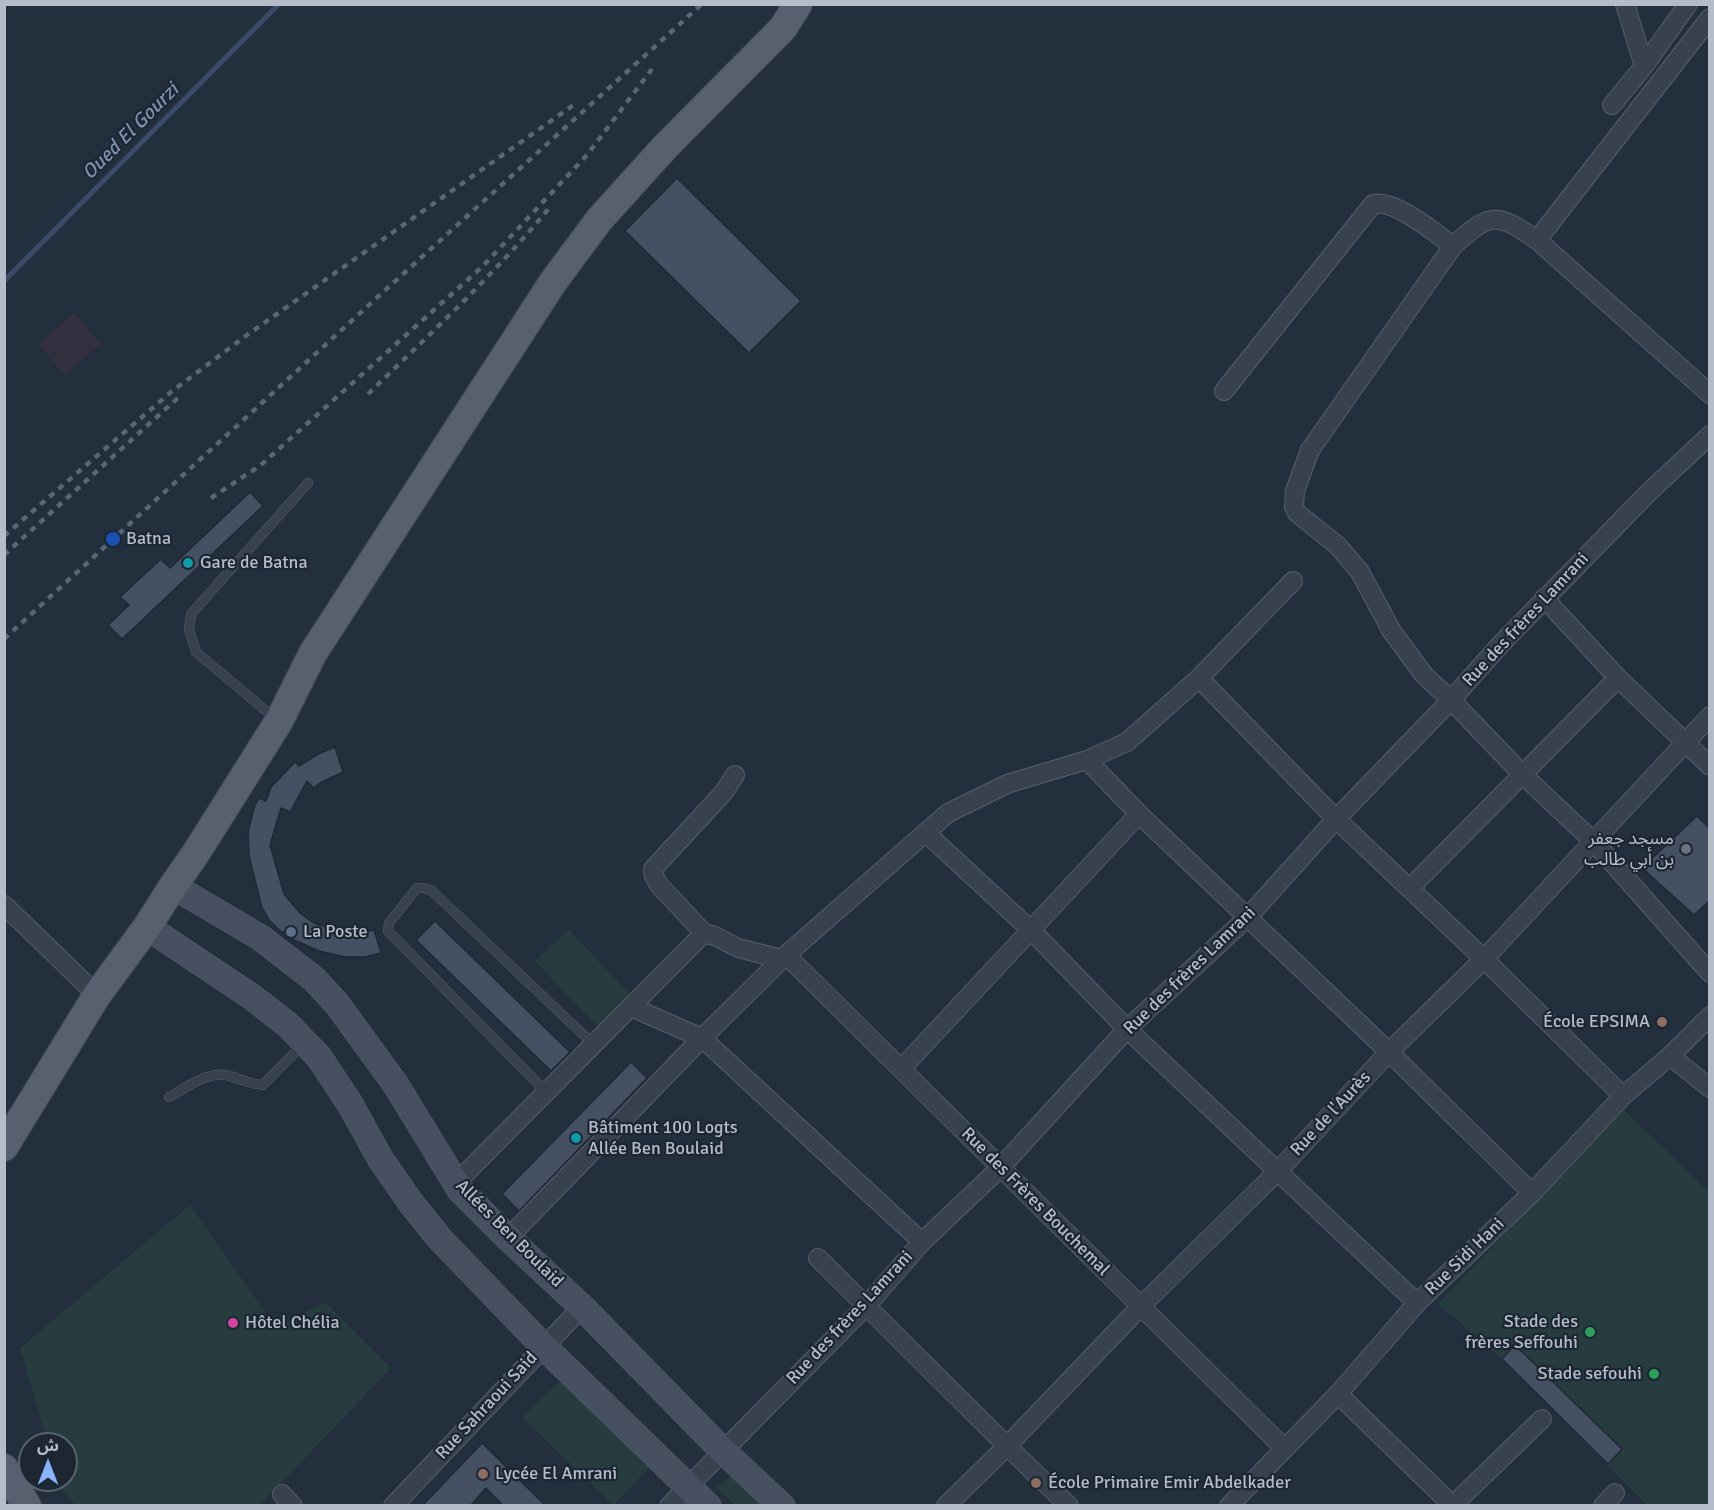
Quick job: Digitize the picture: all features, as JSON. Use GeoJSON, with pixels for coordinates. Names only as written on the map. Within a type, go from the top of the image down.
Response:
{"type":"FeatureCollection","features":[{"type":"Feature","properties":{"kind":"main road"},"geometry":{"type":"LineString","coordinates":[[4,1148],[97,995],[147,927],[196,853],[279,722],[313,653],[553,282],[599,220],[665,147],[783,28],[798,4]]}},
{"type":"Feature","properties":{"kind":"main road","name":"Allées Ben Boulaid"},"geometry":{"type":"LineString","coordinates":[[173,886],[261,938],[314,979],[342,1011],[396,1084],[460,1190],[582,1306],[722,1450],[782,1506]]}},
{"type":"Feature","properties":{"kind":"main road"},"geometry":{"type":"LineString","coordinates":[[147,927],[252,997],[288,1024],[319,1057],[350,1104],[381,1160],[425,1221],[470,1272],[543,1346],[708,1506]]}},
{"type":"Feature","properties":{"kind":"main road"},"geometry":{"type":"LineString","coordinates":[[4,1468],[27,1506]]}},
{"type":"Feature","properties":{"kind":"street"},"geometry":{"type":"LineString","coordinates":[[1624,4],[1644,66]]}},
{"type":"Feature","properties":{"kind":"street"},"geometry":{"type":"LineString","coordinates":[[1612,105],[1644,66],[1688,4]]}},
{"type":"Feature","properties":{"kind":"street"},"geometry":{"type":"LineString","coordinates":[[1538,240],[1710,18]]}},
{"type":"Feature","properties":{"kind":"street"},"geometry":{"type":"LineString","coordinates":[[1224,391],[1372,204],[1378,202],[1395,207],[1453,246]]}},
{"type":"Feature","properties":{"kind":"street"},"geometry":{"type":"LineString","coordinates":[[1710,394],[1538,240],[1513,224],[1502,220],[1486,220],[1475,226],[1453,246],[1310,450],[1293,501],[1297,513],[1338,546],[1360,572],[1391,630],[1424,675],[1523,775],[1594,842],[1710,973]]}},
{"type":"Feature","properties":{"kind":"street","name":"Rue des frères Lamrani"},"geometry":{"type":"LineString","coordinates":[[669,1506],[867,1305],[922,1242],[1000,1167],[1127,1029],[1248,917],[1336,819],[1451,700],[1544,598],[1710,435]]}},
{"type":"Feature","properties":{"kind":"street"},"geometry":{"type":"LineString","coordinates":[[508,1238],[780,956],[948,813],[1006,784],[1087,760],[1127,742],[1199,678],[1293,581]]}},
{"type":"Feature","properties":{"kind":"street"},"geometry":{"type":"LineString","coordinates":[[1544,598],[1618,678],[1710,766]]}},
{"type":"Feature","properties":{"kind":"street"},"geometry":{"type":"LineString","coordinates":[[1199,678],[1336,819],[1484,959],[1623,1096]]}},
{"type":"Feature","properties":{"kind":"street"},"geometry":{"type":"LineString","coordinates":[[1410,888],[1618,678]]}},
{"type":"Feature","properties":{"kind":"street","name":"Rue de l'Aurès"},"geometry":{"type":"LineString","coordinates":[[946,1506],[1140,1307],[1278,1171],[1389,1052],[1484,959],[1710,716]]}},
{"type":"Feature","properties":{"kind":"street"},"geometry":{"type":"LineString","coordinates":[[1087,760],[1139,814],[1532,1192]]}},
{"type":"Feature","properties":{"kind":"street"},"geometry":{"type":"LineString","coordinates":[[735,775],[724,792],[653,869],[654,876],[659,885],[704,933],[738,948],[780,956]]}},
{"type":"Feature","properties":{"kind":"street"},"geometry":{"type":"LineString","coordinates":[[901,1069],[1139,814]]}},
{"type":"Feature","properties":{"kind":"street"},"geometry":{"type":"LineString","coordinates":[[926,832],[1032,931],[1127,1029],[1417,1303]]}},
{"type":"Feature","properties":{"kind":"street"},"geometry":{"type":"LineString","coordinates":[[4,905],[97,995]]}},
{"type":"Feature","properties":{"kind":"street"},"geometry":{"type":"LineString","coordinates":[[456,1183],[704,933]]}},
{"type":"Feature","properties":{"kind":"street","name":"Rue des Frères Bouchemal"},"geometry":{"type":"LineString","coordinates":[[780,956],[901,1069],[1284,1448]]}},
{"type":"Feature","properties":{"kind":"street"},"geometry":{"type":"LineString","coordinates":[[631,1006],[702,1038],[922,1242]]}},
{"type":"Feature","properties":{"kind":"street","name":"Rue Sidi Hani"},"geometry":{"type":"LineString","coordinates":[[1241,1502],[1284,1448],[1338,1394],[1417,1303],[1532,1192],[1623,1096],[1670,1056],[1710,1016]]}},
{"type":"Feature","properties":{"kind":"street"},"geometry":{"type":"LineString","coordinates":[[1670,1056],[1710,1088]]}},
{"type":"Feature","properties":{"kind":"street"},"geometry":{"type":"LineString","coordinates":[[818,1258],[1069,1506]]}},
{"type":"Feature","properties":{"kind":"street","name":"Rue Sahraoui Said"},"geometry":{"type":"LineString","coordinates":[[393,1506],[582,1306]]}},
{"type":"Feature","properties":{"kind":"street"},"geometry":{"type":"LineString","coordinates":[[1338,1394],[1453,1505],[1542,1419]]}},
{"type":"Feature","properties":{"kind":"lane"},"geometry":{"type":"LineString","coordinates":[[279,722],[196,652],[189,630],[191,614],[308,483]]}},
{"type":"Feature","properties":{"kind":"lane"},"geometry":{"type":"LineString","coordinates":[[546,1092],[388,931],[389,923],[417,888],[432,891],[593,1044]]}},
{"type":"Feature","properties":{"kind":"lane"},"geometry":{"type":"LineString","coordinates":[[169,1097],[202,1080],[223,1074],[251,1084],[263,1085],[304,1042]]}},
{"type":"Feature","properties":{"kind":"shaded area"},"geometry":{"type":"Polygon","coordinates":[[[74,313],[101,344],[65,375],[38,345],[74,313]]]}},
{"type":"Feature","properties":{"kind":"green space"},"geometry":{"type":"Polygon","coordinates":[[[568,929],[631,995],[598,1027],[535,961],[568,929]]]}},
{"type":"Feature","properties":{"kind":"green space","name":"Stade des frères Seffouhi"},"geometry":{"type":"Polygon","coordinates":[[[1624,1110],[1709,1192],[1709,1505],[1647,1505],[1502,1359],[1438,1304],[1624,1110]]]}},
{"type":"Feature","properties":{"kind":"green space"},"geometry":{"type":"Polygon","coordinates":[[[190,1205],[274,1325],[326,1303],[391,1368],[260,1505],[75,1505],[64,1492],[78,1492],[78,1432],[44,1432],[20,1348],[190,1205]]]}},
{"type":"Feature","properties":{"kind":"green space"},"geometry":{"type":"Polygon","coordinates":[[[561,1380],[649,1468],[614,1505],[522,1418],[561,1380]]]}},
{"type":"Feature","properties":{"kind":"green space"},"geometry":{"type":"Polygon","coordinates":[[[734,1473],[771,1505],[735,1505],[716,1488],[734,1473]]]}},
{"type":"Feature","properties":{"kind":"building"},"geometry":{"type":"Polygon","coordinates":[[[677,178],[801,301],[749,353],[625,231],[677,178]]]}},
{"type":"Feature","properties":{"kind":"building","name":"Gare de Batna"},"geometry":{"type":"Polygon","coordinates":[[[250,492],[263,506],[122,639],[108,625],[129,605],[120,597],[161,559],[170,568],[250,492]]]}},
{"type":"Feature","properties":{"kind":"building"},"geometry":{"type":"Polygon","coordinates":[[[335,747],[343,772],[313,788],[307,781],[290,812],[281,808],[270,845],[284,894],[301,914],[314,923],[341,932],[358,933],[374,930],[381,953],[365,957],[345,957],[319,951],[292,939],[278,929],[262,908],[249,856],[248,832],[259,798],[266,801],[271,787],[295,762],[299,766],[335,747]]]}},
{"type":"Feature","properties":{"kind":"building","name":"مسجد جعفر بن أبي طالب"},"geometry":{"type":"Polygon","coordinates":[[[1697,816],[1710,829],[1710,900],[1694,915],[1642,868],[1697,816]]]}},
{"type":"Feature","properties":{"kind":"building"},"geometry":{"type":"Polygon","coordinates":[[[435,921],[570,1052],[551,1071],[416,940],[435,921]]]}},
{"type":"Feature","properties":{"kind":"building","name":"Bâtiment 100 Logts Allée Ben Boulaid"},"geometry":{"type":"Polygon","coordinates":[[[631,1062],[647,1078],[519,1211],[502,1194],[631,1062]]]}},
{"type":"Feature","properties":{"kind":"building"},"geometry":{"type":"Polygon","coordinates":[[[1515,1345],[1622,1449],[1608,1464],[1502,1359],[1515,1345]]]}},
{"type":"Feature","properties":{"kind":"building","name":"Lycée El Amrani"},"geometry":{"type":"Polygon","coordinates":[[[482,1443],[546,1506],[504,1506],[486,1488],[470,1506],[422,1506],[482,1443]]]}},
{"type":"Feature","properties":{"kind":"waterway","name":"Oued El Gourzi"},"geometry":{"type":"LineString","coordinates":[[4,281],[279,4]]}},
{"type":"Feature","properties":{"kind":"railway"},"geometry":{"type":"LineString","coordinates":[[4,639],[702,4]]}},
{"type":"Feature","properties":{"kind":"railway"},"geometry":{"type":"LineString","coordinates":[[211,498],[261,465],[483,266],[587,155],[652,69]]}},
{"type":"Feature","properties":{"kind":"railway"},"geometry":{"type":"LineString","coordinates":[[4,536],[171,392],[247,335],[575,104]]}},
{"type":"Feature","properties":{"kind":"railway"},"geometry":{"type":"LineString","coordinates":[[368,394],[485,280],[550,207]]}},
{"type":"Feature","properties":{"kind":"railway"},"geometry":{"type":"LineString","coordinates":[[4,555],[180,396]]}},
{"type":"Feature","properties":{"kind":"place","name":"Batna"},"geometry":{"type":"Point","coordinates":[113,539]}},
{"type":"Feature","properties":{"kind":"place","name":"Gare de Batna"},"geometry":{"type":"Point","coordinates":[188,563]}},
{"type":"Feature","properties":{"kind":"place","name":"مسجد جعفر بن أبي طالب"},"geometry":{"type":"Point","coordinates":[1686,849]}},
{"type":"Feature","properties":{"kind":"place","name":"La Poste"},"geometry":{"type":"Point","coordinates":[291,932]}},
{"type":"Feature","properties":{"kind":"place","name":"École EPSIMA"},"geometry":{"type":"Point","coordinates":[1662,1022]}},
{"type":"Feature","properties":{"kind":"place","name":"Bâtiment 100 Logts Allée Ben Boulaid"},"geometry":{"type":"Point","coordinates":[576,1138]}},
{"type":"Feature","properties":{"kind":"place","name":"Hôtel Chélia"},"geometry":{"type":"Point","coordinates":[233,1323]}},
{"type":"Feature","properties":{"kind":"place","name":"Stade des frères Seffouhi"},"geometry":{"type":"Point","coordinates":[1590,1332]}},
{"type":"Feature","properties":{"kind":"place","name":"Stade sefouhi"},"geometry":{"type":"Point","coordinates":[1654,1374]}},
{"type":"Feature","properties":{"kind":"place","name":"Lycée El Amrani"},"geometry":{"type":"Point","coordinates":[483,1474]}},
{"type":"Feature","properties":{"kind":"place","name":"École Primaire Emir Abdelkader"},"geometry":{"type":"Point","coordinates":[1036,1483]}}]}
